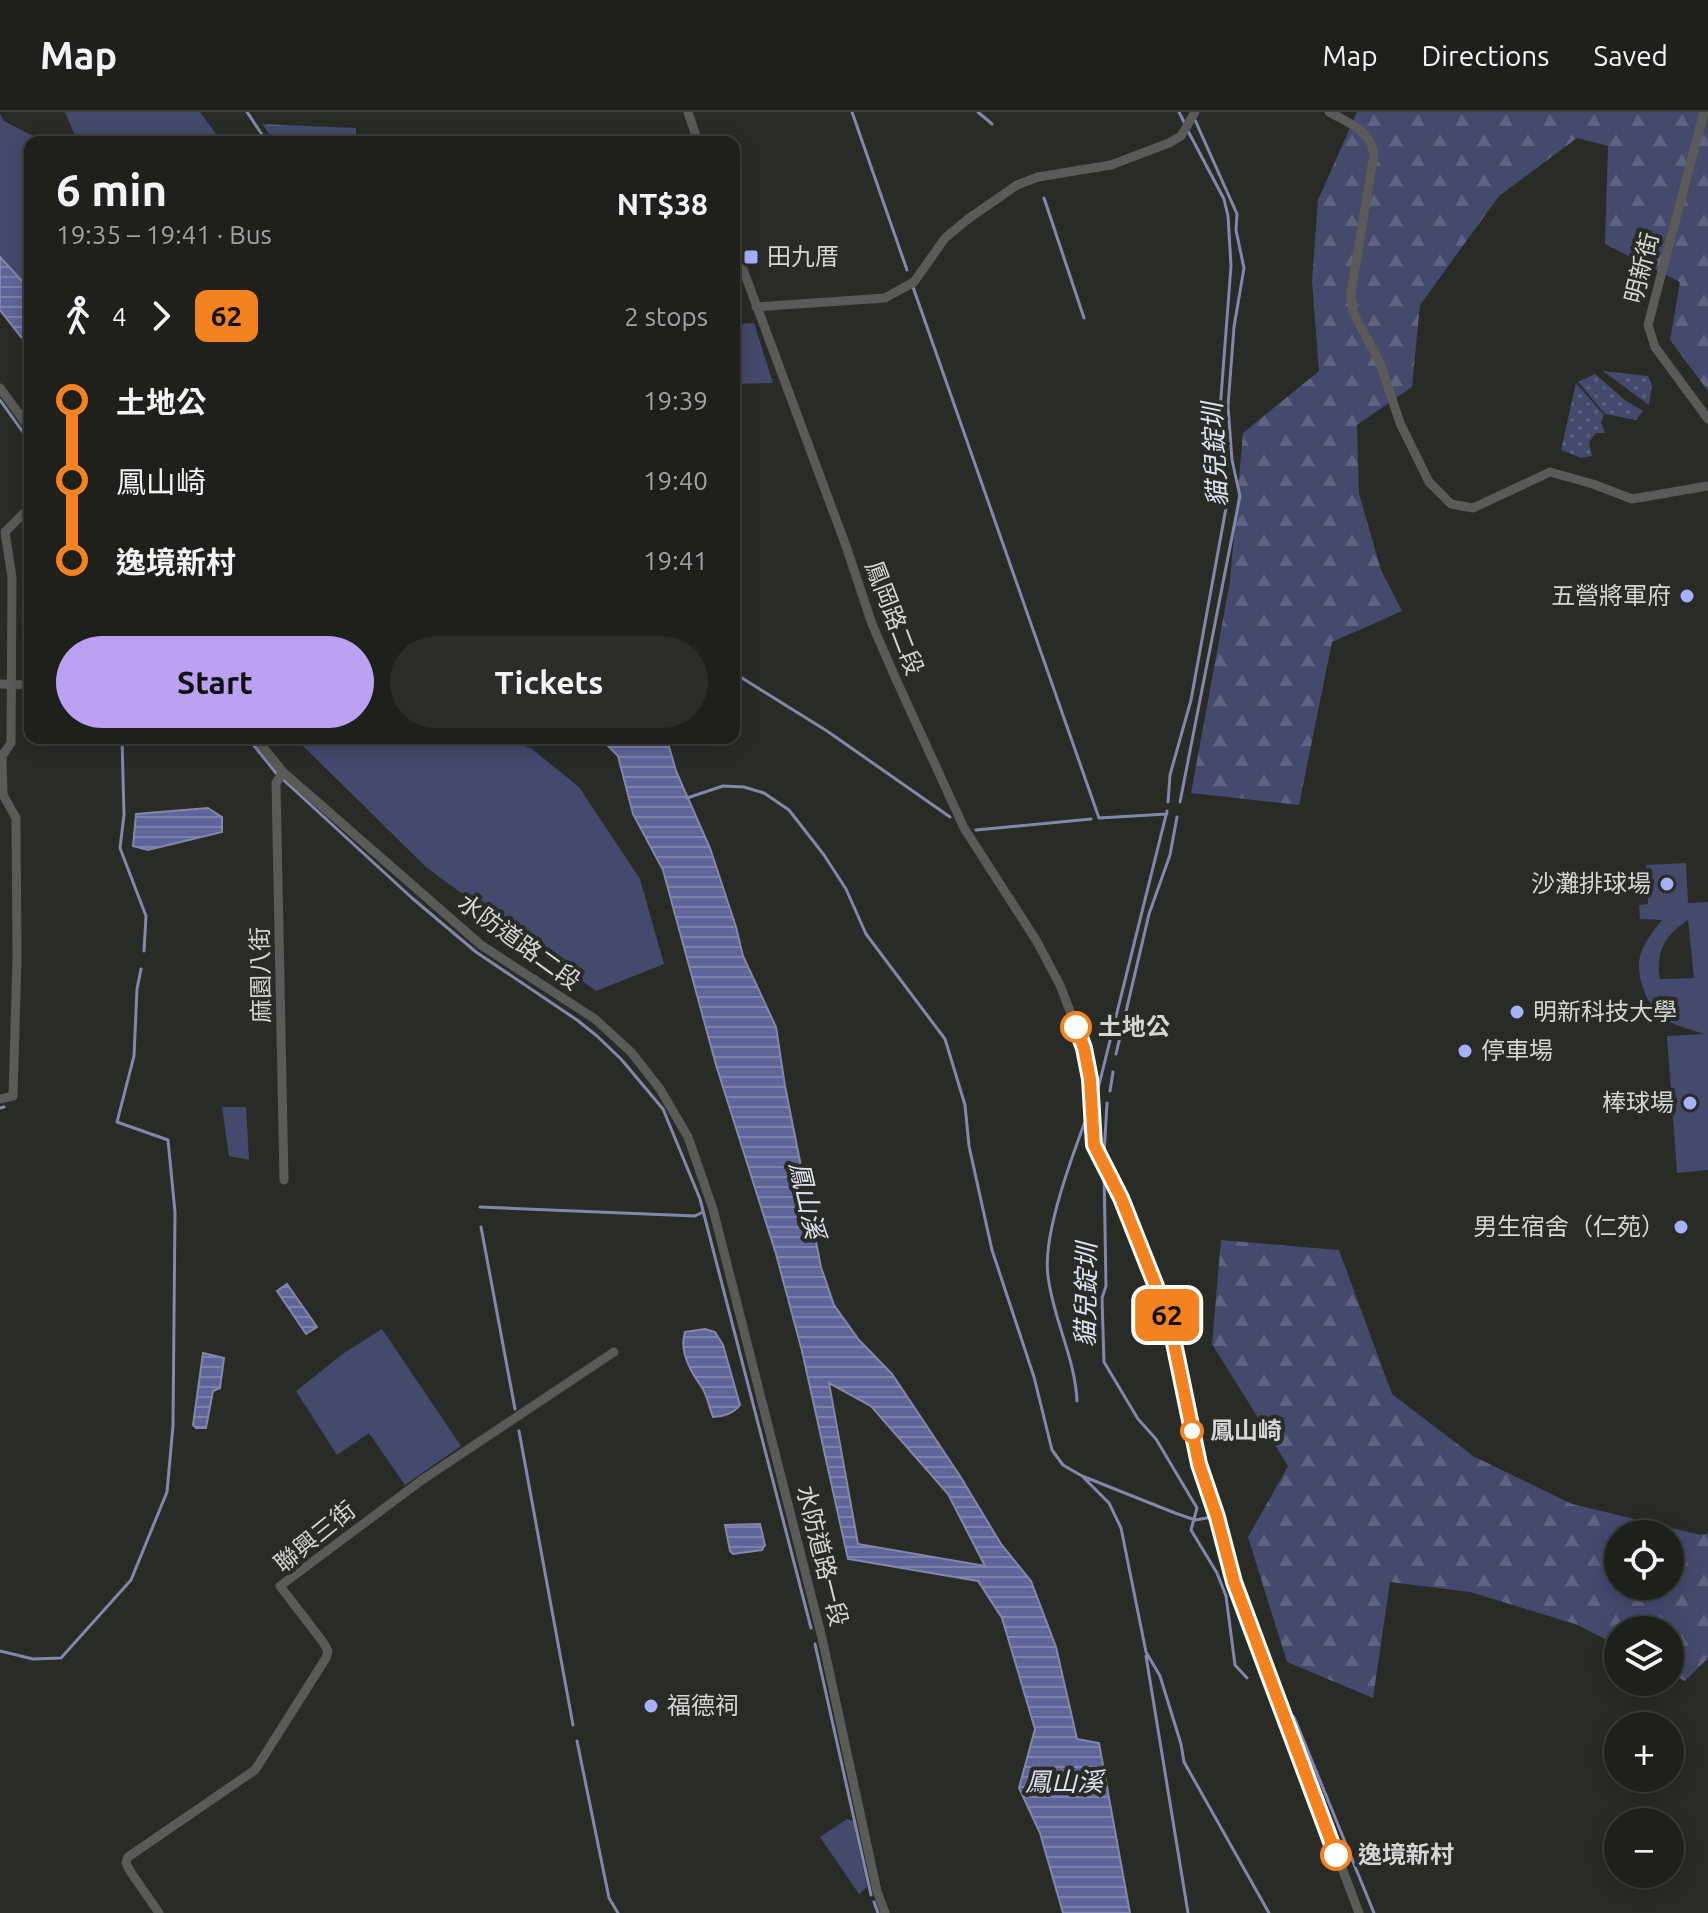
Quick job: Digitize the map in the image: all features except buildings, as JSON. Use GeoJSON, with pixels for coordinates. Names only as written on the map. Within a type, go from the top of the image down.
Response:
{"type":"FeatureCollection","features":[{"type":"Feature","properties":{"kind":"street"},"geometry":{"type":"LineString","coordinates":[[688,112],[696,136]]}},
{"type":"Feature","properties":{"kind":"street"},"geometry":{"type":"LineString","coordinates":[[1329,112],[1364,131],[1372,143],[1374,154],[1351,293],[1353,312],[1380,363],[1400,423],[1429,482],[1451,504],[1473,508],[1550,472],[1632,499],[1708,486]]}},
{"type":"Feature","properties":{"kind":"street","name":"明新街"},"geometry":{"type":"LineString","coordinates":[[1704,112],[1648,325],[1655,347],[1708,419]]}},
{"type":"Feature","properties":{"kind":"street"},"geometry":{"type":"LineString","coordinates":[[756,307],[885,298],[914,282],[945,238],[1017,185],[1038,177],[1111,165],[1169,143],[1181,136],[1195,113]]}},
{"type":"Feature","properties":{"kind":"street","name":"鳳岡路二段"},"geometry":{"type":"LineString","coordinates":[[740,262],[872,624],[895,677],[964,828],[1036,940],[1060,985],[1084,1048],[1092,1097],[1094,1145],[1121,1198],[1169,1319],[1199,1464],[1234,1582],[1359,1913]]}},
{"type":"Feature","properties":{"kind":"street"},"geometry":{"type":"LineString","coordinates":[[0,388],[24,421]]}},
{"type":"Feature","properties":{"kind":"street"},"geometry":{"type":"LineString","coordinates":[[0,1099],[13,1096],[17,958],[16,818],[3,795],[2,756],[11,743],[13,684],[12,577],[5,532],[24,513]]}},
{"type":"Feature","properties":{"kind":"street"},"geometry":{"type":"LineString","coordinates":[[0,684],[24,685]]}},
{"type":"Feature","properties":{"kind":"street","name":"水防道路二段"},"geometry":{"type":"LineString","coordinates":[[261,744],[283,772],[481,945],[595,1019],[631,1052],[660,1089],[688,1137],[713,1209]]}},
{"type":"Feature","properties":{"kind":"street","name":"麻園八街"},"geometry":{"type":"LineString","coordinates":[[283,772],[276,783],[284,1180]]}},
{"type":"Feature","properties":{"kind":"street","name":"水防道路一段"},"geometry":{"type":"LineString","coordinates":[[713,1209],[822,1638],[877,1891],[885,1913]]}},
{"type":"Feature","properties":{"kind":"street","name":"聯興三街"},"geometry":{"type":"LineString","coordinates":[[159,1913],[130,1871],[126,1863],[128,1857],[255,1770],[326,1658],[328,1651],[323,1642],[280,1586],[422,1480],[614,1352]]}},
{"type":"Feature","properties":{"kind":"green space"},"geometry":{"type":"Polygon","coordinates":[[[65,112],[200,112],[218,136],[75,136],[65,112]]]}},
{"type":"Feature","properties":{"kind":"green space"},"geometry":{"type":"Polygon","coordinates":[[[1357,112],[1708,112],[1708,391],[1670,340],[1680,282],[1605,244],[1608,146],[1577,138],[1499,196],[1420,305],[1412,387],[1357,425],[1359,493],[1381,570],[1402,611],[1332,642],[1299,805],[1191,793],[1230,581],[1243,433],[1319,371],[1312,281],[1318,200],[1357,112]]]}},
{"type":"Feature","properties":{"kind":"green space"},"geometry":{"type":"Polygon","coordinates":[[[0,114],[4,121],[33,136],[24,136],[24,283],[0,257],[0,114]]]}},
{"type":"Feature","properties":{"kind":"green space"},"geometry":{"type":"Polygon","coordinates":[[[262,124],[356,128],[356,136],[271,136],[262,124]]]}},
{"type":"Feature","properties":{"kind":"green space"},"geometry":{"type":"Polygon","coordinates":[[[754,323],[773,383],[740,384],[740,324],[754,323]]]}},
{"type":"Feature","properties":{"kind":"green space"},"geometry":{"type":"Polygon","coordinates":[[[1603,371],[1648,376],[1652,385],[1649,405],[1603,371]]]}},
{"type":"Feature","properties":{"kind":"green space"},"geometry":{"type":"Polygon","coordinates":[[[1595,374],[1643,411],[1636,420],[1605,414],[1578,382],[1595,374]]]}},
{"type":"Feature","properties":{"kind":"green space"},"geometry":{"type":"Polygon","coordinates":[[[1576,383],[1604,415],[1601,422],[1605,433],[1596,433],[1589,442],[1592,456],[1581,458],[1561,450],[1576,383]]]}},
{"type":"Feature","properties":{"kind":"green space"},"geometry":{"type":"Polygon","coordinates":[[[301,744],[519,744],[532,749],[579,787],[640,879],[664,964],[596,991],[427,868],[301,744]]]}},
{"type":"Feature","properties":{"kind":"green space"},"geometry":{"type":"Polygon","coordinates":[[[1686,863],[1688,903],[1708,902],[1708,1170],[1677,1173],[1667,1036],[1704,1034],[1662,1017],[1643,988],[1639,970],[1641,953],[1662,920],[1640,919],[1639,905],[1648,904],[1646,865],[1686,863]],[[1688,920],[1674,931],[1664,945],[1659,960],[1660,979],[1694,978],[1688,920]]]}},
{"type":"Feature","properties":{"kind":"green space"},"geometry":{"type":"Polygon","coordinates":[[[222,1107],[246,1107],[249,1160],[229,1156],[222,1107]]]}},
{"type":"Feature","properties":{"kind":"green space"},"geometry":{"type":"Polygon","coordinates":[[[1221,1240],[1339,1250],[1392,1394],[1473,1456],[1572,1504],[1639,1520],[1604,1520],[1604,1600],[1684,1600],[1684,1531],[1701,1535],[1708,1533],[1708,1658],[1684,1680],[1684,1616],[1604,1616],[1604,1639],[1578,1625],[1470,1592],[1390,1582],[1373,1698],[1287,1662],[1248,1537],[1288,1466],[1212,1344],[1221,1240]]]}},
{"type":"Feature","properties":{"kind":"green space"},"geometry":{"type":"Polygon","coordinates":[[[382,1329],[461,1446],[405,1485],[369,1433],[337,1455],[296,1391],[344,1353],[382,1329]]]}},
{"type":"Feature","properties":{"kind":"green space"},"geometry":{"type":"Polygon","coordinates":[[[847,1819],[853,1821],[867,1887],[859,1894],[820,1837],[847,1819]]]}},
{"type":"Feature","properties":{"kind":"water"},"geometry":{"type":"Polygon","coordinates":[[[0,257],[24,283],[24,339],[0,310],[0,257]]]}},
{"type":"Feature","properties":{"kind":"water","name":"鳳山溪"},"geometry":{"type":"Polygon","coordinates":[[[606,744],[668,744],[676,771],[710,848],[743,956],[776,1027],[821,1267],[834,1305],[859,1340],[892,1374],[1001,1544],[1031,1581],[1056,1647],[1077,1739],[1099,1743],[1130,1913],[1063,1913],[1040,1833],[1019,1788],[1035,1729],[1002,1618],[978,1581],[848,1559],[802,1351],[776,1254],[716,1065],[663,870],[633,814],[618,756],[606,744]],[[829,1383],[858,1544],[985,1566],[948,1494],[871,1406],[829,1383]]]}},
{"type":"Feature","properties":{"kind":"water"},"geometry":{"type":"Polygon","coordinates":[[[208,808],[222,817],[222,832],[148,850],[133,846],[136,814],[208,808]]]}},
{"type":"Feature","properties":{"kind":"water"},"geometry":{"type":"Polygon","coordinates":[[[287,1284],[317,1327],[306,1334],[277,1291],[287,1284]]]}},
{"type":"Feature","properties":{"kind":"water"},"geometry":{"type":"Polygon","coordinates":[[[705,1329],[715,1332],[723,1345],[740,1405],[721,1416],[713,1417],[685,1353],[685,1332],[705,1329]]]}},
{"type":"Feature","properties":{"kind":"water"},"geometry":{"type":"Polygon","coordinates":[[[203,1353],[224,1358],[220,1388],[213,1391],[206,1428],[196,1428],[193,1425],[203,1353]]]}},
{"type":"Feature","properties":{"kind":"water"},"geometry":{"type":"Polygon","coordinates":[[[760,1524],[765,1545],[762,1550],[733,1554],[730,1551],[725,1525],[760,1524]]]}},
{"type":"Feature","properties":{"kind":"waterway"},"geometry":{"type":"LineString","coordinates":[[247,112],[263,136]]}},
{"type":"Feature","properties":{"kind":"waterway"},"geometry":{"type":"LineString","coordinates":[[852,112],[907,270]]}},
{"type":"Feature","properties":{"kind":"waterway"},"geometry":{"type":"LineString","coordinates":[[978,112],[992,124]]}},
{"type":"Feature","properties":{"kind":"waterway"},"geometry":{"type":"LineString","coordinates":[[1179,112],[1185,124]]}},
{"type":"Feature","properties":{"kind":"waterway","name":"貓兒錠圳"},"geometry":{"type":"LineString","coordinates":[[1180,802],[1240,496],[1232,460],[1228,406],[1234,327],[1244,268],[1236,230],[1237,214],[1195,120]]}},
{"type":"Feature","properties":{"kind":"waterway"},"geometry":{"type":"LineString","coordinates":[[1168,802],[1170,775],[1191,700],[1228,497],[1221,453],[1220,410],[1231,266],[1228,216],[1224,199],[1188,131]]}},
{"type":"Feature","properties":{"kind":"waterway"},"geometry":{"type":"LineString","coordinates":[[1044,198],[1084,318]]}},
{"type":"Feature","properties":{"kind":"waterway"},"geometry":{"type":"LineString","coordinates":[[913,287],[1099,818],[1167,814]]}},
{"type":"Feature","properties":{"kind":"waterway"},"geometry":{"type":"LineString","coordinates":[[0,400],[24,434]]}},
{"type":"Feature","properties":{"kind":"waterway"},"geometry":{"type":"LineString","coordinates":[[740,677],[827,731],[950,817]]}},
{"type":"Feature","properties":{"kind":"waterway"},"geometry":{"type":"LineString","coordinates":[[122,744],[124,815],[120,848],[146,916],[144,951]]}},
{"type":"Feature","properties":{"kind":"waterway"},"geometry":{"type":"LineString","coordinates":[[253,744],[276,773],[412,898],[476,952],[597,1036],[663,1109],[700,1199],[811,1628]]}},
{"type":"Feature","properties":{"kind":"waterway"},"geometry":{"type":"LineString","coordinates":[[687,798],[723,786],[744,787],[764,793],[789,810],[846,889],[866,934],[945,1039],[965,1105],[969,1146],[992,1250],[1034,1377],[1052,1450],[1063,1465],[1082,1476],[1195,1520],[1207,1518]]}},
{"type":"Feature","properties":{"kind":"waterway"},"geometry":{"type":"LineString","coordinates":[[1098,1089],[1167,811]]}},
{"type":"Feature","properties":{"kind":"waterway","name":"貓兒錠圳"},"geometry":{"type":"LineString","coordinates":[[1116,1054],[1149,914],[1170,855],[1177,817]]}},
{"type":"Feature","properties":{"kind":"waterway"},"geometry":{"type":"LineString","coordinates":[[976,830],[1091,819]]}},
{"type":"Feature","properties":{"kind":"waterway"},"geometry":{"type":"LineString","coordinates":[[0,1651],[33,1659],[61,1658],[131,1580],[167,1492],[173,1426],[175,1212],[168,1140],[117,1122],[134,1056],[141,969]]}},
{"type":"Feature","properties":{"kind":"waterway","name":"貓兒錠圳"},"geometry":{"type":"LineString","coordinates":[[1110,1091],[1113,1072]]}},
{"type":"Feature","properties":{"kind":"waterway","name":"貓兒錠圳"},"geometry":{"type":"LineString","coordinates":[[1104,1155],[1107,1103]]}},
{"type":"Feature","properties":{"kind":"waterway"},"geometry":{"type":"LineString","coordinates":[[0,1108],[4,1107]]}},
{"type":"Feature","properties":{"kind":"waterway"},"geometry":{"type":"LineString","coordinates":[[1077,1401],[1072,1369],[1054,1307],[1047,1258],[1054,1216],[1089,1111]]}},
{"type":"Feature","properties":{"kind":"waterway","name":"貓兒錠圳"},"geometry":{"type":"LineString","coordinates":[[1104,1171],[1104,1362],[1138,1419],[1156,1439],[1197,1508],[1191,1530],[1217,1573],[1226,1596],[1235,1665],[1247,1678]]}},
{"type":"Feature","properties":{"kind":"waterway"},"geometry":{"type":"LineString","coordinates":[[480,1207],[695,1216],[703,1212]]}},
{"type":"Feature","properties":{"kind":"waterway"},"geometry":{"type":"LineString","coordinates":[[481,1227],[515,1409]]}},
{"type":"Feature","properties":{"kind":"waterway"},"geometry":{"type":"LineString","coordinates":[[519,1431],[573,1725]]}},
{"type":"Feature","properties":{"kind":"waterway"},"geometry":{"type":"LineString","coordinates":[[1084,1478],[1109,1503],[1121,1528],[1146,1652],[1160,1676],[1184,1762],[1269,1913]]}},
{"type":"Feature","properties":{"kind":"waterway"},"geometry":{"type":"LineString","coordinates":[[815,1644],[871,1895]]}},
{"type":"Feature","properties":{"kind":"waterway"},"geometry":{"type":"LineString","coordinates":[[1146,1656],[1188,1913]]}},
{"type":"Feature","properties":{"kind":"waterway"},"geometry":{"type":"LineString","coordinates":[[1294,1717],[1374,1913]]}},
{"type":"Feature","properties":{"kind":"waterway"},"geometry":{"type":"LineString","coordinates":[[577,1741],[609,1898],[618,1913]]}},
{"type":"Feature","properties":{"kind":"waterway"},"geometry":{"type":"LineString","coordinates":[[874,1902],[878,1913]]}},
{"type":"Feature","properties":{"kind":"bus line","name":"62"},"geometry":{"type":"LineString","coordinates":[[1076,1027],[1090,1079],[1094,1145],[1121,1198],[1169,1319],[1199,1464],[1234,1582],[1336,1855]]}},
{"type":"Feature","properties":{"kind":"place","name":"田九厝"},"geometry":{"type":"Point","coordinates":[751,257]}},
{"type":"Feature","properties":{"kind":"place","name":"五營將軍府"},"geometry":{"type":"Point","coordinates":[1687,596]}},
{"type":"Feature","properties":{"kind":"place","name":"沙灘排球場"},"geometry":{"type":"Point","coordinates":[1667,884]}},
{"type":"Feature","properties":{"kind":"place","name":"明新科技大學"},"geometry":{"type":"Point","coordinates":[1517,1012]}},
{"type":"Feature","properties":{"kind":"place","name":"土地公"},"geometry":{"type":"Point","coordinates":[1076,1027]}},
{"type":"Feature","properties":{"kind":"place","name":"停車場"},"geometry":{"type":"Point","coordinates":[1465,1051]}},
{"type":"Feature","properties":{"kind":"place","name":"棒球場"},"geometry":{"type":"Point","coordinates":[1690,1103]}},
{"type":"Feature","properties":{"kind":"place","name":"男生宿舍（仁苑）"},"geometry":{"type":"Point","coordinates":[1681,1227]}},
{"type":"Feature","properties":{"kind":"place","name":"鳳山崎"},"geometry":{"type":"Point","coordinates":[1192,1431]}},
{"type":"Feature","properties":{"kind":"place","name":"福德祠"},"geometry":{"type":"Point","coordinates":[651,1706]}},
{"type":"Feature","properties":{"kind":"place","name":"逸境新村"},"geometry":{"type":"Point","coordinates":[1336,1855]}}]}
